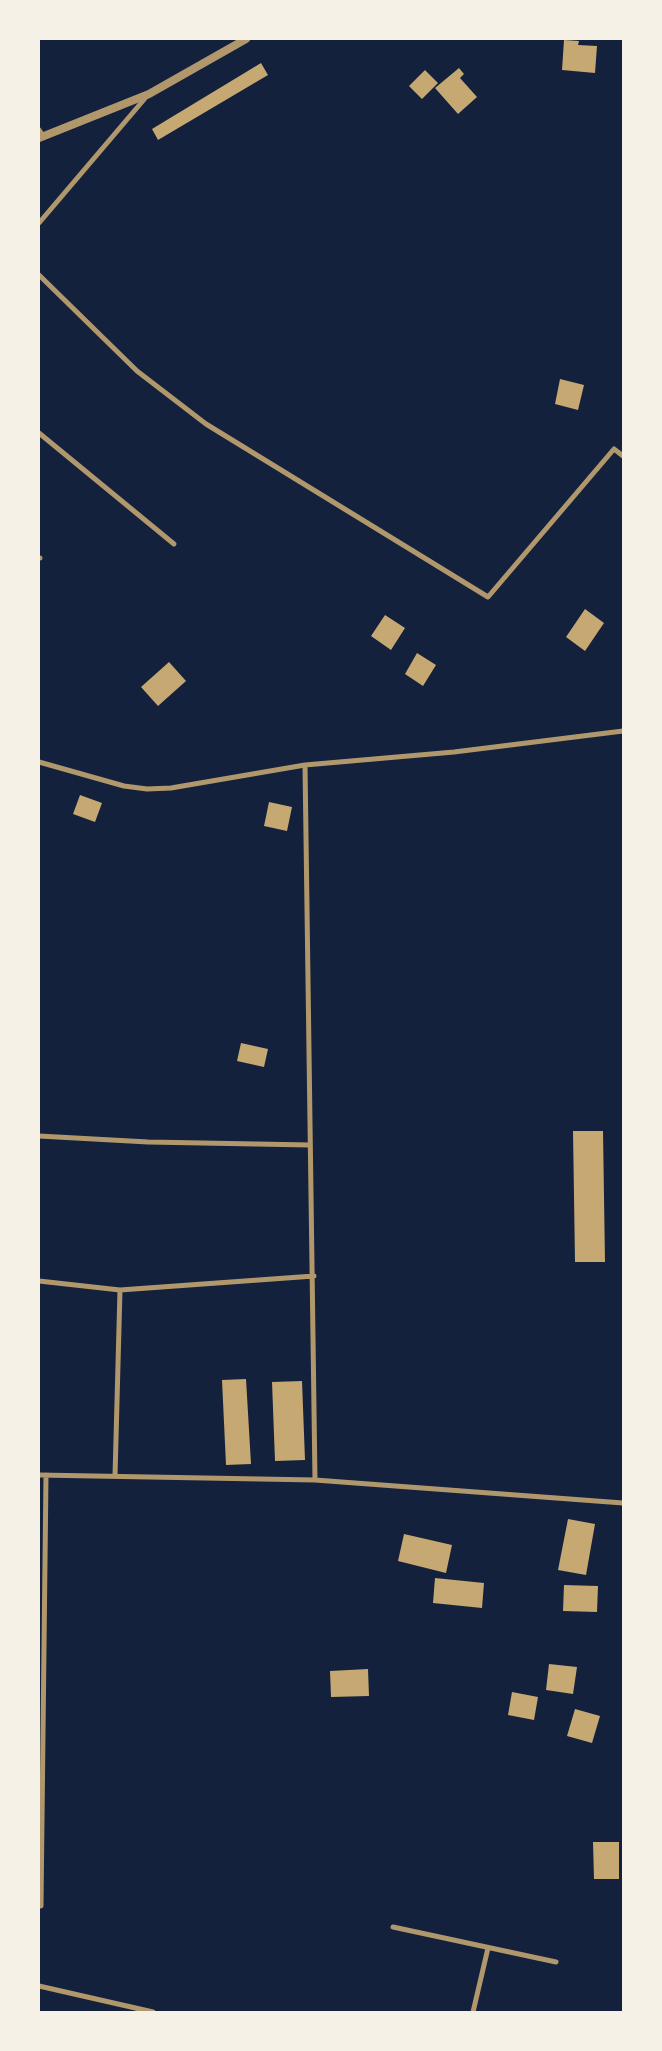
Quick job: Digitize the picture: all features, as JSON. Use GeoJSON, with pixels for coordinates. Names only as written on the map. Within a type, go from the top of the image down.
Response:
{"type":"FeatureCollection","features":[{"type":"Feature","properties":{"kind":"street"},"geometry":{"type":"LineString","coordinates":[[40,135],[149,94],[246,39]]}},
{"type":"Feature","properties":{"kind":"street"},"geometry":{"type":"LineString","coordinates":[[39,223],[149,94]]}},
{"type":"Feature","properties":{"kind":"street"},"geometry":{"type":"LineString","coordinates":[[39,275],[136,371],[198,418],[488,597],[614,449],[623,456]]}},
{"type":"Feature","properties":{"kind":"street"},"geometry":{"type":"LineString","coordinates":[[39,433],[174,544]]}},
{"type":"Feature","properties":{"kind":"street"},"geometry":{"type":"LineString","coordinates":[[39,762],[103,782],[147,789],[172,788],[305,766],[454,752],[623,731]]}},
{"type":"Feature","properties":{"kind":"street"},"geometry":{"type":"LineString","coordinates":[[305,766],[310,1145],[314,1276],[315,1480]]}},
{"type":"Feature","properties":{"kind":"street"},"geometry":{"type":"LineString","coordinates":[[39,1136],[148,1142],[310,1145]]}},
{"type":"Feature","properties":{"kind":"street"},"geometry":{"type":"LineString","coordinates":[[39,1281],[120,1290],[314,1276]]}},
{"type":"Feature","properties":{"kind":"street"},"geometry":{"type":"LineString","coordinates":[[115,1476],[120,1290]]}},
{"type":"Feature","properties":{"kind":"street"},"geometry":{"type":"LineString","coordinates":[[39,1475],[315,1480],[623,1503]]}},
{"type":"Feature","properties":{"kind":"street"},"geometry":{"type":"LineString","coordinates":[[39,1906],[41,1906],[46,1475]]}},
{"type":"Feature","properties":{"kind":"street"},"geometry":{"type":"LineString","coordinates":[[393,1927],[556,1962]]}},
{"type":"Feature","properties":{"kind":"street"},"geometry":{"type":"LineString","coordinates":[[472,2012],[488,1948]]}},
{"type":"Feature","properties":{"kind":"street"},"geometry":{"type":"LineString","coordinates":[[39,1986],[154,2012]]}},
{"type":"Feature","properties":{"kind":"building"},"geometry":{"type":"Polygon","coordinates":[[[564,40],[579,41],[578,45],[597,46],[595,73],[562,70],[564,40]]]}},
{"type":"Feature","properties":{"kind":"building"},"geometry":{"type":"Polygon","coordinates":[[[261,63],[268,75],[158,140],[152,129],[261,63]]]}},
{"type":"Feature","properties":{"kind":"building"},"geometry":{"type":"Polygon","coordinates":[[[459,68],[464,74],[460,78],[477,97],[458,114],[435,88],[459,68]]]}},
{"type":"Feature","properties":{"kind":"building"},"geometry":{"type":"Polygon","coordinates":[[[425,70],[438,83],[422,99],[409,86],[425,70]]]}},
{"type":"Feature","properties":{"kind":"building"},"geometry":{"type":"Polygon","coordinates":[[[560,379],[584,385],[578,410],[555,404],[560,379]]]}},
{"type":"Feature","properties":{"kind":"building"},"geometry":{"type":"Polygon","coordinates":[[[585,609],[604,623],[585,651],[566,637],[585,609]]]}},
{"type":"Feature","properties":{"kind":"building"},"geometry":{"type":"Polygon","coordinates":[[[385,615],[405,628],[391,650],[371,636],[385,615]]]}},
{"type":"Feature","properties":{"kind":"building"},"geometry":{"type":"Polygon","coordinates":[[[417,653],[436,665],[423,686],[405,674],[417,653]]]}},
{"type":"Feature","properties":{"kind":"building"},"geometry":{"type":"Polygon","coordinates":[[[169,662],[186,681],[158,706],[141,687],[169,662]]]}},
{"type":"Feature","properties":{"kind":"building"},"geometry":{"type":"Polygon","coordinates":[[[80,795],[102,803],[95,822],[73,814],[80,795]]]}},
{"type":"Feature","properties":{"kind":"building"},"geometry":{"type":"Polygon","coordinates":[[[269,802],[292,807],[287,831],[264,826],[269,802]]]}},
{"type":"Feature","properties":{"kind":"building"},"geometry":{"type":"Polygon","coordinates":[[[241,1043],[268,1049],[264,1067],[237,1061],[241,1043]]]}},
{"type":"Feature","properties":{"kind":"building"},"geometry":{"type":"Polygon","coordinates":[[[573,1131],[603,1131],[605,1262],[575,1262],[573,1131]]]}},
{"type":"Feature","properties":{"kind":"building"},"geometry":{"type":"Polygon","coordinates":[[[246,1379],[251,1464],[226,1465],[222,1380],[246,1379]]]}},
{"type":"Feature","properties":{"kind":"building"},"geometry":{"type":"Polygon","coordinates":[[[302,1381],[305,1460],[275,1461],[272,1382],[302,1381]]]}},
{"type":"Feature","properties":{"kind":"building"},"geometry":{"type":"Polygon","coordinates":[[[568,1519],[595,1524],[586,1575],[558,1570],[568,1519]]]}},
{"type":"Feature","properties":{"kind":"building"},"geometry":{"type":"Polygon","coordinates":[[[404,1534],[452,1545],[446,1573],[398,1561],[404,1534]]]}},
{"type":"Feature","properties":{"kind":"building"},"geometry":{"type":"Polygon","coordinates":[[[435,1578],[484,1583],[482,1608],[433,1603],[435,1578]]]}},
{"type":"Feature","properties":{"kind":"building"},"geometry":{"type":"Polygon","coordinates":[[[564,1585],[598,1586],[597,1612],[563,1611],[564,1585]]]}},
{"type":"Feature","properties":{"kind":"building"},"geometry":{"type":"Polygon","coordinates":[[[549,1664],[577,1667],[573,1694],[546,1690],[549,1664]]]}},
{"type":"Feature","properties":{"kind":"building"},"geometry":{"type":"Polygon","coordinates":[[[368,1669],[369,1696],[331,1697],[330,1671],[368,1669]]]}},
{"type":"Feature","properties":{"kind":"building"},"geometry":{"type":"Polygon","coordinates":[[[512,1692],[538,1697],[534,1720],[508,1715],[512,1692]]]}},
{"type":"Feature","properties":{"kind":"building"},"geometry":{"type":"Polygon","coordinates":[[[575,1709],[600,1716],[592,1743],[567,1736],[575,1709]]]}},
{"type":"Feature","properties":{"kind":"building"},"geometry":{"type":"Polygon","coordinates":[[[593,1842],[619,1842],[619,1879],[594,1879],[593,1842]]]}}]}
